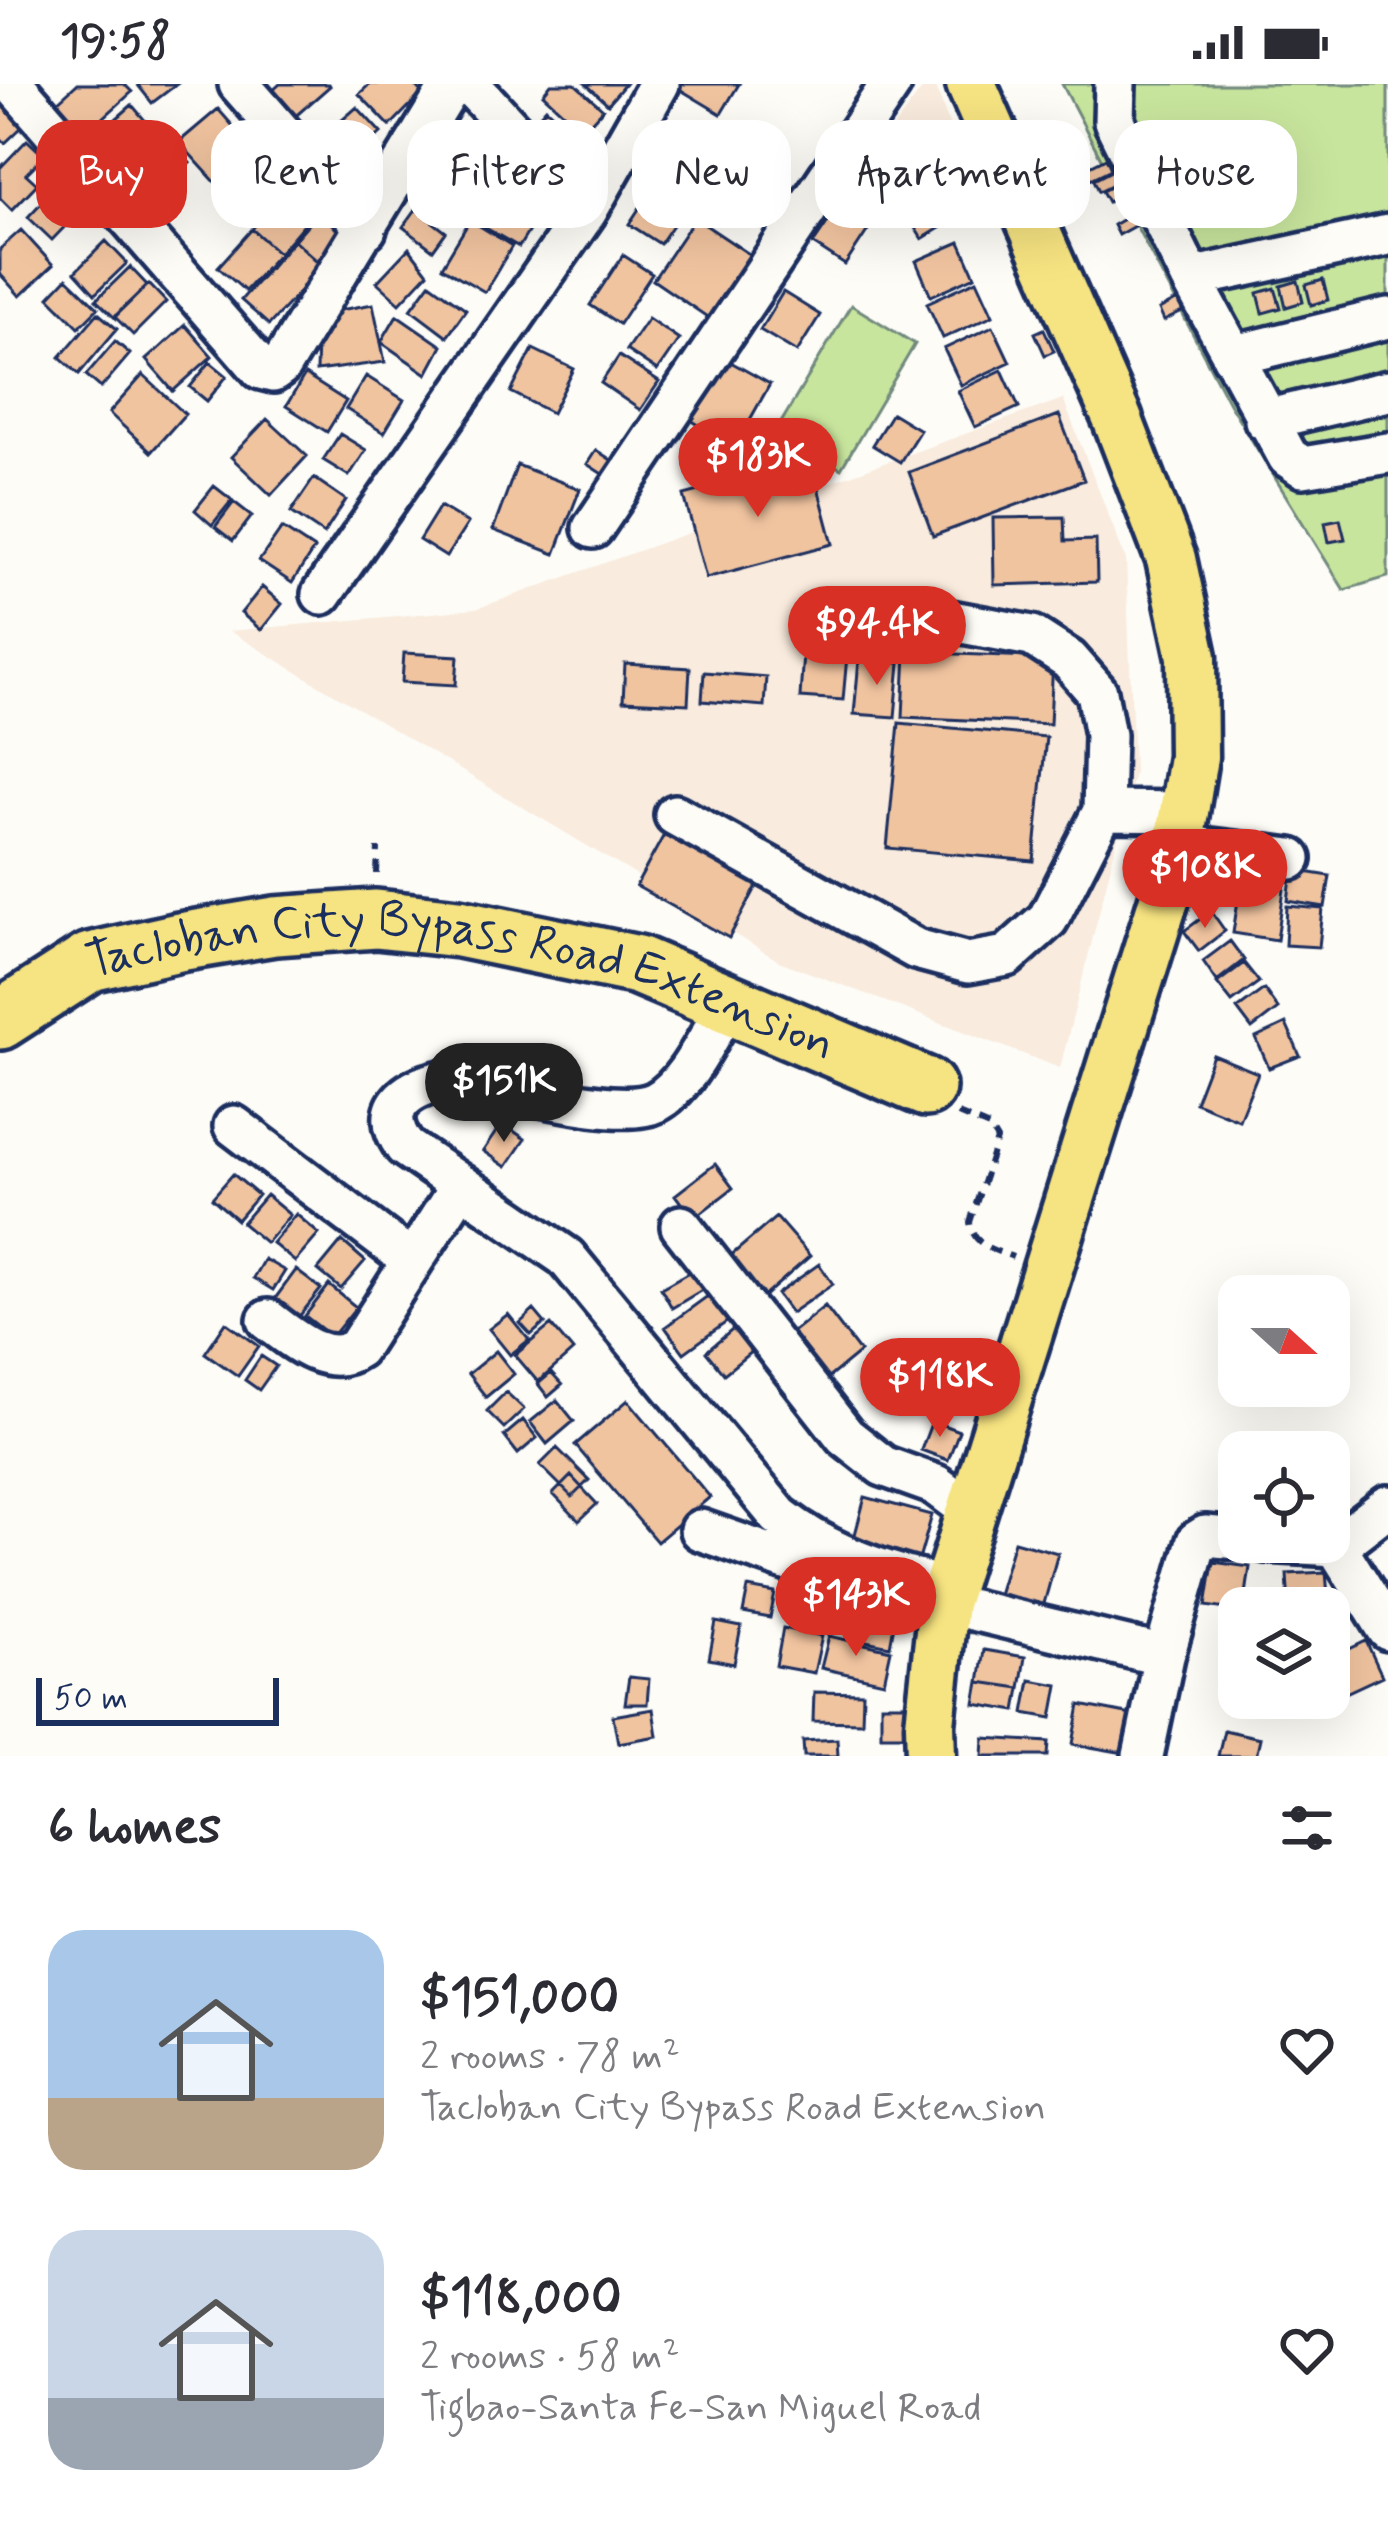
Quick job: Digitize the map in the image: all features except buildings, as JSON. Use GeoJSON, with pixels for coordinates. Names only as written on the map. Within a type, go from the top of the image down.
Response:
{"type":"FeatureCollection","features":[{"type":"Feature","properties":{"kind":"highway","name":"Tacloban City Bypass Road Extension"},"geometry":{"type":"LineString","coordinates":[[0,1020],[90,962],[179,941],[275,926],[376,919],[460,928],[638,965],[926,1087]]}},
{"type":"Feature","properties":{"kind":"main road"},"geometry":{"type":"LineString","coordinates":[[931,1756],[930,1724],[944,1602],[1086,1155],[1181,828],[1193,757],[1192,657],[1171,559],[1117,418],[971,84]]}},
{"type":"Feature","properties":{"kind":"street"},"geometry":{"type":"LineString","coordinates":[[13,84],[266,372],[280,367],[452,84]]}},
{"type":"Feature","properties":{"kind":"street"},"geometry":{"type":"LineString","coordinates":[[239,84],[366,229]]}},
{"type":"Feature","properties":{"kind":"street"},"geometry":{"type":"LineString","coordinates":[[470,84],[503,120]]}},
{"type":"Feature","properties":{"kind":"street"},"geometry":{"type":"LineString","coordinates":[[608,174],[659,84]]}},
{"type":"Feature","properties":{"kind":"street"},"geometry":{"type":"LineString","coordinates":[[593,528],[891,84]]}},
{"type":"Feature","properties":{"kind":"street"},"geometry":{"type":"LineString","coordinates":[[1115,84],[1114,121],[1191,278],[1288,457],[1304,466],[1388,453]]}},
{"type":"Feature","properties":{"kind":"street"},"geometry":{"type":"LineString","coordinates":[[322,594],[575,228]]}},
{"type":"Feature","properties":{"kind":"street"},"geometry":{"type":"LineString","coordinates":[[1191,278],[1388,235]]}},
{"type":"Feature","properties":{"kind":"street"},"geometry":{"type":"LineString","coordinates":[[1232,356],[1388,318]]}},
{"type":"Feature","properties":{"kind":"street"},"geometry":{"type":"LineString","coordinates":[[1265,420],[1388,391]]}},
{"type":"Feature","properties":{"kind":"street"},"geometry":{"type":"LineString","coordinates":[[675,815],[916,949],[968,963],[1007,956],[1048,919],[1103,811],[1105,735],[1096,692],[1069,660],[1032,636],[946,620]]}},
{"type":"Feature","properties":{"kind":"street"},"geometry":{"type":"LineString","coordinates":[[1103,811],[1292,859]]}},
{"type":"Feature","properties":{"kind":"street"},"geometry":{"type":"LineString","coordinates":[[728,1005],[680,1080],[655,1102],[615,1108],[453,1079],[411,1091],[398,1104],[393,1131],[405,1148],[566,1257],[779,1516],[814,1543],[944,1602]]}},
{"type":"Feature","properties":{"kind":"street"},"geometry":{"type":"LineString","coordinates":[[234,1126],[412,1261]]}},
{"type":"Feature","properties":{"kind":"street"},"geometry":{"type":"LineString","coordinates":[[268,1320],[308,1347],[345,1357],[357,1348],[461,1186]]}},
{"type":"Feature","properties":{"kind":"street"},"geometry":{"type":"LineString","coordinates":[[681,1226],[845,1436],[883,1466],[936,1485],[972,1512]]}},
{"type":"Feature","properties":{"kind":"street"},"geometry":{"type":"LineString","coordinates":[[1350,1535],[1388,1506]]}},
{"type":"Feature","properties":{"kind":"street"},"geometry":{"type":"LineString","coordinates":[[700,1530],[944,1602],[1163,1656]]}},
{"type":"Feature","properties":{"kind":"street"},"geometry":{"type":"LineString","coordinates":[[1143,1756],[1163,1656],[1197,1541],[1218,1537]]}},
{"type":"Feature","properties":{"kind":"street"},"geometry":{"type":"LineString","coordinates":[[1347,1563],[1388,1630]]}},
{"type":"Feature","properties":{"kind":"path"},"geometry":{"type":"LineString","coordinates":[[926,1087],[927,1098],[935,1104],[989,1127],[996,1135],[970,1222],[973,1235],[981,1245],[1047,1270]]}},
{"type":"Feature","properties":{"kind":"shaded area"},"geometry":{"type":"Polygon","coordinates":[[[926,84],[935,84],[947,120],[899,120],[926,84]]]}},
{"type":"Feature","properties":{"kind":"shaded area"},"geometry":{"type":"Polygon","coordinates":[[[1063,399],[1126,560],[1134,773],[1060,1068],[779,961],[229,631],[476,609],[1063,399]]]}},
{"type":"Feature","properties":{"kind":"green space"},"geometry":{"type":"Polygon","coordinates":[[[1062,84],[1388,84],[1388,577],[1344,590],[1229,403],[1137,228],[1297,228],[1297,120],[1114,120],[1114,183],[1090,137],[1090,120],[1081,120],[1062,84]]]}},
{"type":"Feature","properties":{"kind":"green space"},"geometry":{"type":"Polygon","coordinates":[[[851,305],[915,344],[841,469],[776,431],[851,305]]]}}]}
